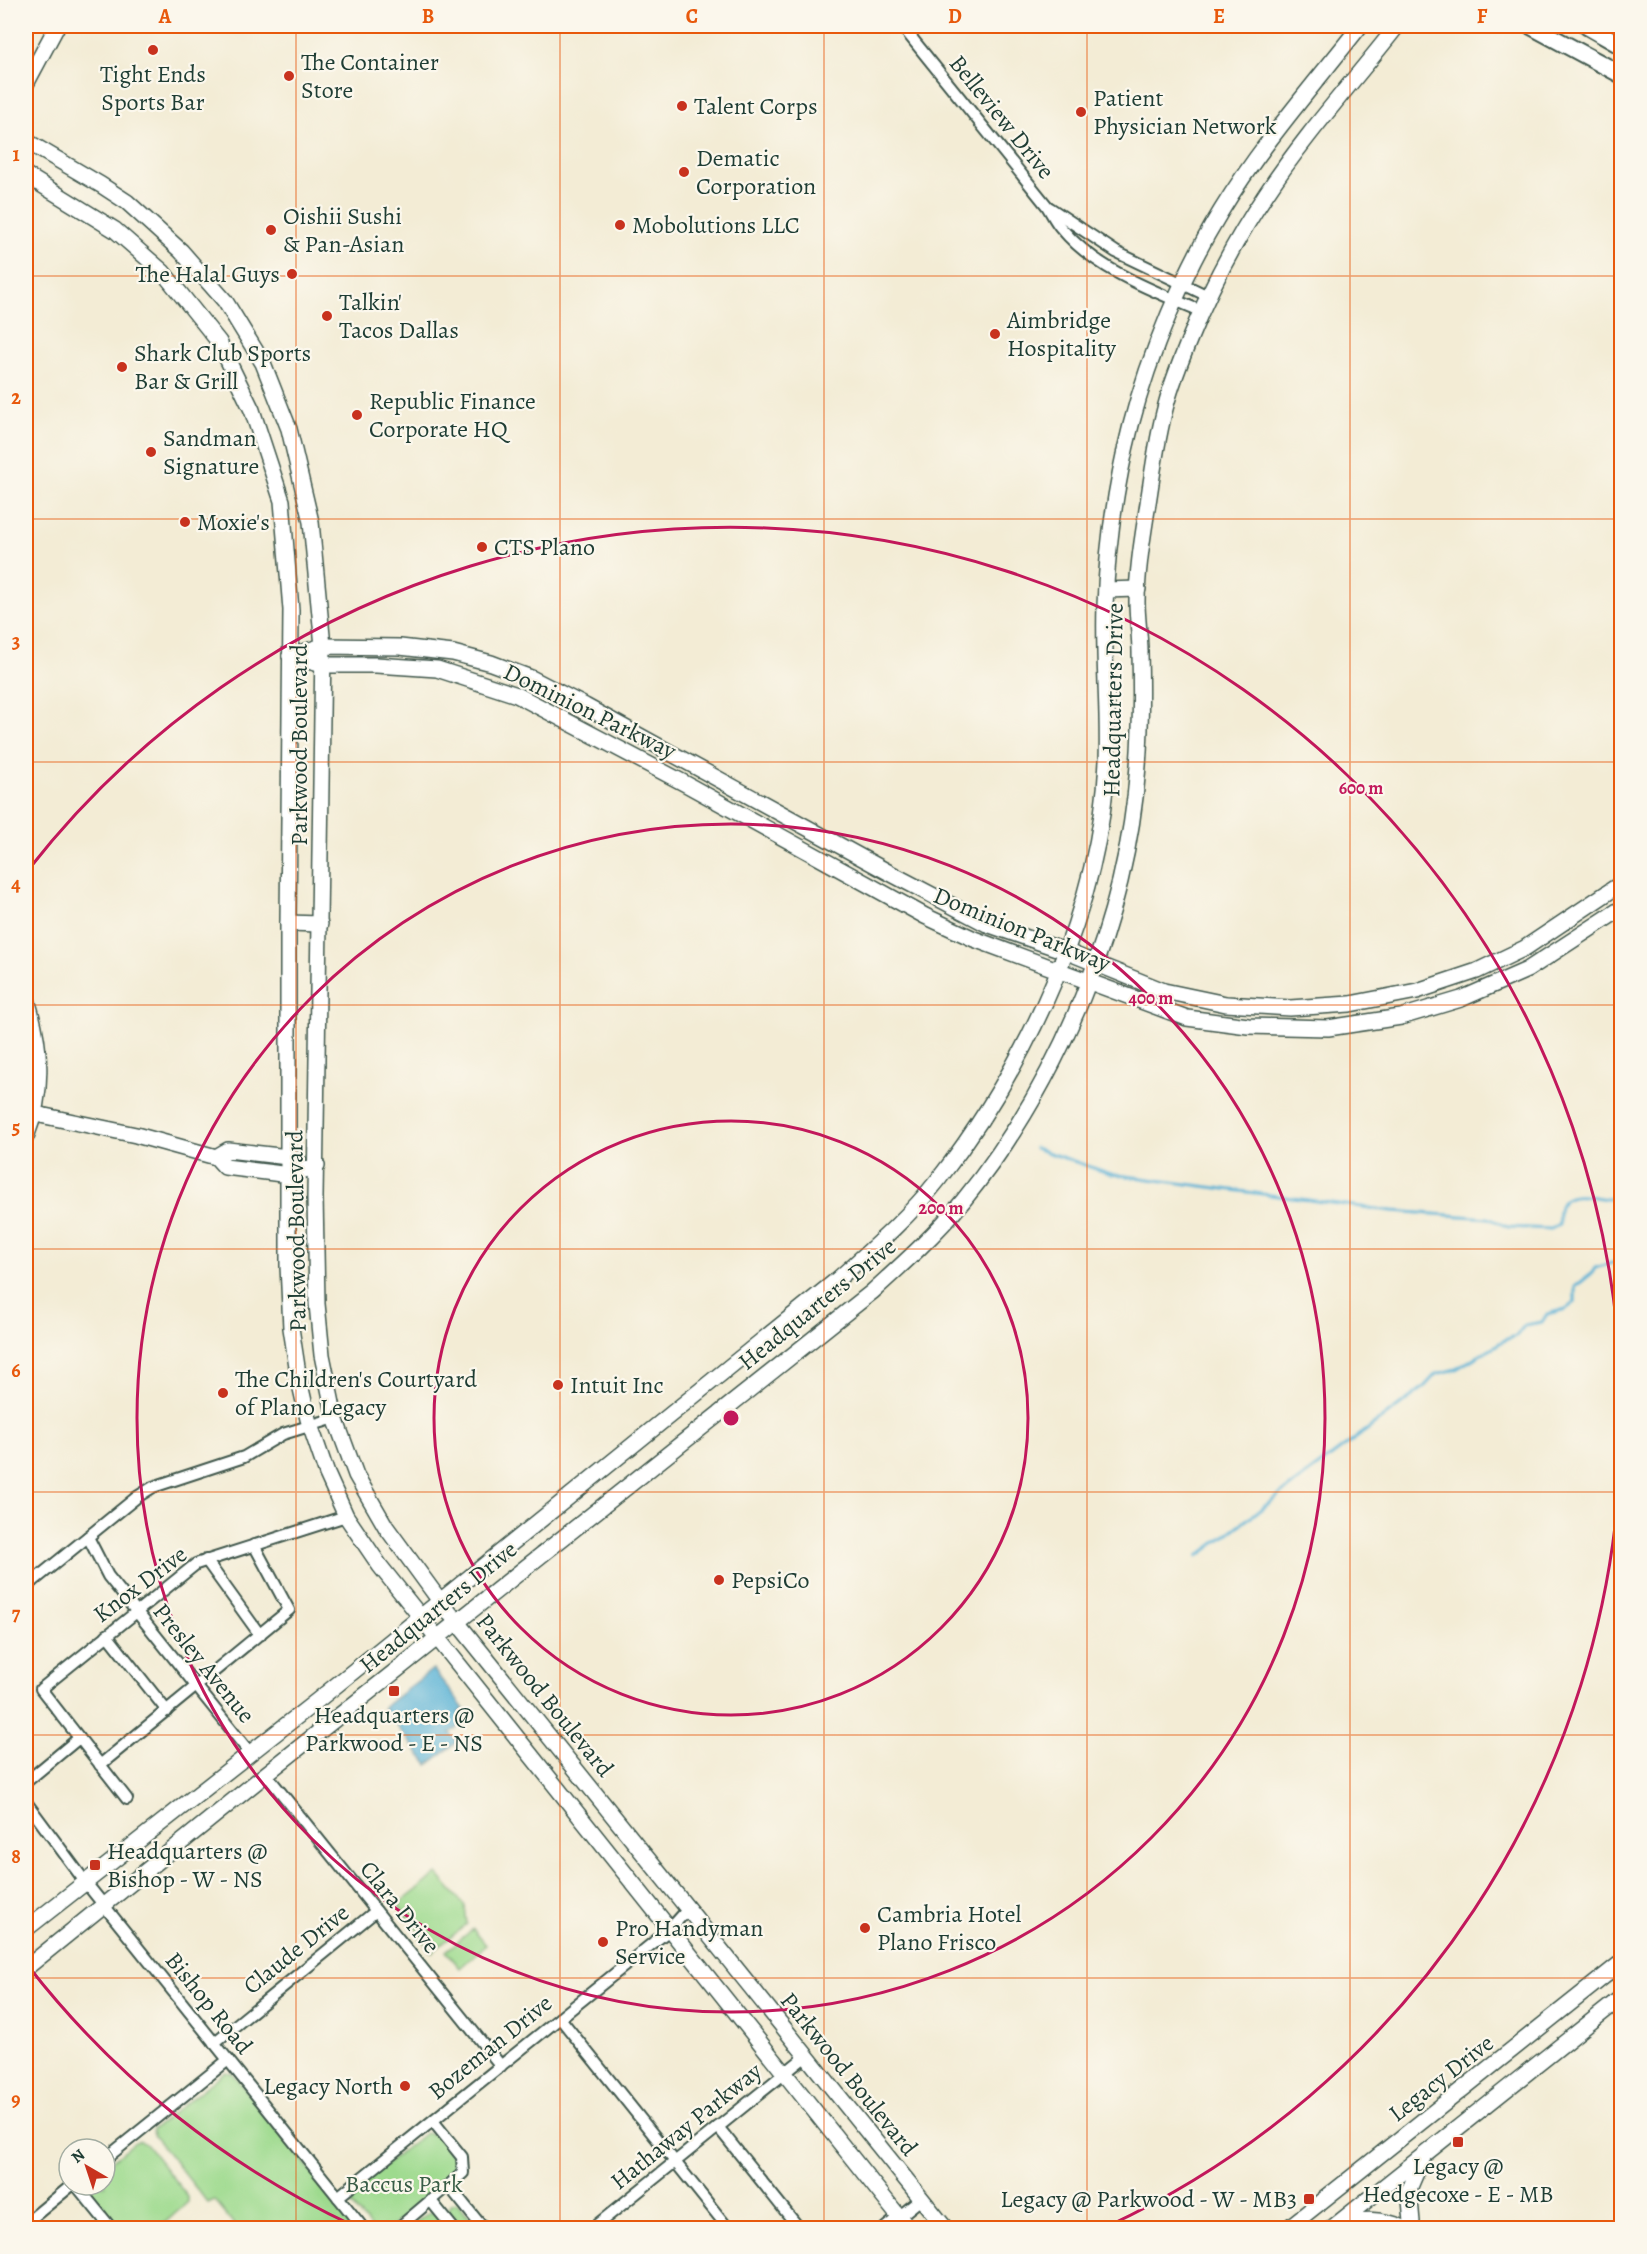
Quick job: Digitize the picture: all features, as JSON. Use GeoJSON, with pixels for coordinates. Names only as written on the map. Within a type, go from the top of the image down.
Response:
{"type":"FeatureCollection","features":[{"type":"Feature","properties":{"kind":"main road"},"geometry":{"type":"LineString","coordinates":[[26,83],[57,26]]}},
{"type":"Feature","properties":{"kind":"main road","name":"Headquarters Drive"},"geometry":{"type":"LineString","coordinates":[[26,1929],[440,1601],[838,1279],[880,1242],[936,1182],[967,1141],[1002,1086],[1027,1038],[1065,951],[1089,875],[1104,788],[1107,705],[1105,608],[1115,504],[1130,427],[1142,387],[1176,300],[1220,212],[1259,155],[1360,26]]}},
{"type":"Feature","properties":{"kind":"main road","name":"Headquarters Drive"},"geometry":{"type":"LineString","coordinates":[[26,1968],[457,1621],[848,1312],[916,1252],[961,1203],[1016,1126],[1060,1046],[1088,981],[1113,908],[1129,840],[1134,809],[1140,718],[1138,589],[1152,476],[1166,405],[1177,369],[1208,296],[1229,255],[1266,193],[1320,121],[1397,26]]}},
{"type":"Feature","properties":{"kind":"main road"},"geometry":{"type":"LineString","coordinates":[[1531,26],[1622,75]]}},
{"type":"Feature","properties":{"kind":"main road"},"geometry":{"type":"LineString","coordinates":[[1587,26],[1622,46]]}},
{"type":"Feature","properties":{"kind":"main road"},"geometry":{"type":"LineString","coordinates":[[1298,104],[1320,121]]}},
{"type":"Feature","properties":{"kind":"main road","name":"Parkwood Boulevard"},"geometry":{"type":"LineString","coordinates":[[26,141],[127,202],[181,250],[225,300],[263,363],[289,429],[311,522],[323,646],[315,1233],[317,1304],[326,1380],[334,1418],[353,1467],[368,1498],[398,1545],[440,1601],[945,2229]]}},
{"type":"Feature","properties":{"kind":"main road","name":"Parkwood Boulevard"},"geometry":{"type":"LineString","coordinates":[[26,175],[115,230],[163,272],[219,342],[249,404],[282,501],[291,593],[288,923],[290,1317],[295,1363],[310,1425],[327,1474],[346,1516],[380,1566],[904,2223]]}},
{"type":"Feature","properties":{"kind":"main road"},"geometry":{"type":"LineString","coordinates":[[163,272],[181,250]]}},
{"type":"Feature","properties":{"kind":"main road"},"geometry":{"type":"LineString","coordinates":[[249,404],[274,392]]}},
{"type":"Feature","properties":{"kind":"main road"},"geometry":{"type":"LineString","coordinates":[[1106,590],[1138,589]]}},
{"type":"Feature","properties":{"kind":"main road","name":"Dominion Parkway"},"geometry":{"type":"LineString","coordinates":[[290,656],[323,646],[400,647],[453,653],[531,678],[987,924],[1065,951],[1164,991],[1226,1004],[1290,1008],[1350,1004],[1417,991],[1477,971],[1525,948],[1622,883]]}},
{"type":"Feature","properties":{"kind":"main road","name":"Dominion Parkway"},"geometry":{"type":"LineString","coordinates":[[290,656],[323,665],[437,669],[517,695],[567,720],[925,916],[974,939],[1187,1018],[1248,1026],[1328,1028],[1401,1017],[1461,999],[1527,970],[1622,908]]}},
{"type":"Feature","properties":{"kind":"main road"},"geometry":{"type":"LineString","coordinates":[[477,681],[484,662]]}},
{"type":"Feature","properties":{"kind":"main road"},"geometry":{"type":"LineString","coordinates":[[852,875],[862,857]]}},
{"type":"Feature","properties":{"kind":"main road"},"geometry":{"type":"LineString","coordinates":[[1576,915],[1588,931]]}},
{"type":"Feature","properties":{"kind":"main road"},"geometry":{"type":"LineString","coordinates":[[288,923],[320,924]]}},
{"type":"Feature","properties":{"kind":"main road"},"geometry":{"type":"LineString","coordinates":[[26,996],[35,1026],[40,1069],[26,1137]]}},
{"type":"Feature","properties":{"kind":"main road"},"geometry":{"type":"LineString","coordinates":[[30,1113],[136,1135],[216,1157],[225,1167],[288,1175],[316,1166]]}},
{"type":"Feature","properties":{"kind":"main road"},"geometry":{"type":"LineString","coordinates":[[216,1157],[228,1150],[288,1157],[316,1166]]}},
{"type":"Feature","properties":{"kind":"main road"},"geometry":{"type":"LineString","coordinates":[[250,1753],[266,1774]]}},
{"type":"Feature","properties":{"kind":"main road"},"geometry":{"type":"LineString","coordinates":[[566,1800],[587,1783]]}},
{"type":"Feature","properties":{"kind":"main road","name":"Legacy Drive"},"geometry":{"type":"LineString","coordinates":[[1288,2229],[1622,1962]]}},
{"type":"Feature","properties":{"kind":"main road","name":"Legacy Drive"},"geometry":{"type":"LineString","coordinates":[[1335,2227],[1622,1997]]}},
{"type":"Feature","properties":{"kind":"main road"},"geometry":{"type":"LineString","coordinates":[[1335,2227],[1368,2219],[1408,2225],[1409,2189],[1423,2156]]}},
{"type":"Feature","properties":{"kind":"street","name":"Belleview Drive"},"geometry":{"type":"LineString","coordinates":[[902,26],[1047,206],[1061,229],[1080,248],[1106,265],[1201,311]]}},
{"type":"Feature","properties":{"kind":"street","name":"Belleview Drive"},"geometry":{"type":"LineString","coordinates":[[1047,206],[1116,252],[1208,296]]}},
{"type":"Feature","properties":{"kind":"street"},"geometry":{"type":"LineString","coordinates":[[26,1587],[153,1487],[244,1457],[283,1434],[334,1418]]}},
{"type":"Feature","properties":{"kind":"street","name":"Knox Drive"},"geometry":{"type":"LineString","coordinates":[[79,1737],[41,1689],[196,1564],[346,1516]]}},
{"type":"Feature","properties":{"kind":"street","name":"Presley Avenue"},"geometry":{"type":"LineString","coordinates":[[88,1537],[108,1576],[250,1753]]}},
{"type":"Feature","properties":{"kind":"street"},"geometry":{"type":"LineString","coordinates":[[100,1765],[289,1610],[254,1545]]}},
{"type":"Feature","properties":{"kind":"street"},"geometry":{"type":"LineString","coordinates":[[206,1560],[260,1635]]}},
{"type":"Feature","properties":{"kind":"street"},"geometry":{"type":"LineString","coordinates":[[107,1635],[167,1711]]}},
{"type":"Feature","properties":{"kind":"street"},"geometry":{"type":"LineString","coordinates":[[26,1782],[79,1737],[127,1799]]}},
{"type":"Feature","properties":{"kind":"street","name":"Clara Drive"},"geometry":{"type":"LineString","coordinates":[[266,1774],[501,2066]]}},
{"type":"Feature","properties":{"kind":"street","name":"Bishop Road"},"geometry":{"type":"LineString","coordinates":[[26,1802],[86,1883],[363,2229]]}},
{"type":"Feature","properties":{"kind":"street","name":"Claude Drive"},"geometry":{"type":"LineString","coordinates":[[214,2043],[376,1911]]}},
{"type":"Feature","properties":{"kind":"street","name":"Bozeman Drive"},"geometry":{"type":"LineString","coordinates":[[338,2197],[669,1930],[693,1915]]}},
{"type":"Feature","properties":{"kind":"street"},"geometry":{"type":"LineString","coordinates":[[560,2019],[728,2229]]}},
{"type":"Feature","properties":{"kind":"street","name":"Hathaway Parkway"},"geometry":{"type":"LineString","coordinates":[[593,2229],[806,2055]]}},
{"type":"Feature","properties":{"kind":"street"},"geometry":{"type":"LineString","coordinates":[[117,2148],[228,2060]]}},
{"type":"Feature","properties":{"kind":"street"},"geometry":{"type":"LineString","coordinates":[[398,2229],[463,2173],[462,2157],[433,2121]]}},
{"type":"Feature","properties":{"kind":"street"},"geometry":{"type":"LineString","coordinates":[[718,2127],[799,2229]]}},
{"type":"Feature","properties":{"kind":"street"},"geometry":{"type":"LineString","coordinates":[[449,2186],[483,2229]]}},
{"type":"Feature","properties":{"kind":"street"},"geometry":{"type":"LineString","coordinates":[[26,2223],[59,2197]]}},
{"type":"Feature","properties":{"kind":"street"},"geometry":{"type":"LineString","coordinates":[[84,2197],[111,2229]]}},
{"type":"Feature","properties":{"kind":"street"},"geometry":{"type":"LineString","coordinates":[[885,2229],[904,2223],[921,2199]]}},
{"type":"Feature","properties":{"kind":"street"},"geometry":{"type":"LineString","coordinates":[[431,2201],[453,2229]]}},
{"type":"Feature","properties":{"kind":"green space"},"geometry":{"type":"Polygon","coordinates":[[[437,1874],[465,1906],[467,1924],[432,1952],[420,1937],[422,1935],[398,1905],[437,1874]]]}},
{"type":"Feature","properties":{"kind":"green space"},"geometry":{"type":"Polygon","coordinates":[[[473,1929],[486,1945],[460,1968],[446,1951],[473,1929]]]}},
{"type":"Feature","properties":{"kind":"green space"},"geometry":{"type":"Polygon","coordinates":[[[224,2072],[232,2073],[357,2228],[237,2228],[214,2200],[208,2203],[154,2136],[153,2129],[224,2072]]]}},
{"type":"Feature","properties":{"kind":"green space","name":"Baccus Park"},"geometry":{"type":"Polygon","coordinates":[[[425,2133],[437,2135],[459,2164],[456,2175],[390,2228],[371,2228],[350,2204],[351,2193],[425,2133]]]}},
{"type":"Feature","properties":{"kind":"green space"},"geometry":{"type":"Polygon","coordinates":[[[140,2141],[146,2144],[188,2197],[188,2202],[159,2228],[119,2228],[94,2197],[117,2197],[117,2156],[135,2142],[140,2141]]]}},
{"type":"Feature","properties":{"kind":"green space"},"geometry":{"type":"Polygon","coordinates":[[[456,2202],[480,2228],[459,2228],[447,2212],[450,2204],[456,2202]]]}},
{"type":"Feature","properties":{"kind":"green space"},"geometry":{"type":"Polygon","coordinates":[[[430,2212],[435,2212],[449,2228],[408,2228],[430,2212]]]}},
{"type":"Feature","properties":{"kind":"water"},"geometry":{"type":"Polygon","coordinates":[[[433,1669],[464,1709],[458,1713],[465,1722],[450,1733],[457,1742],[428,1765],[383,1708],[433,1669]]]}},
{"type":"Feature","properties":{"kind":"waterway"},"geometry":{"type":"LineString","coordinates":[[1035,1148],[1111,1174],[1392,1211],[1489,1218],[1508,1227],[1551,1229],[1559,1225],[1560,1206],[1568,1198],[1582,1196],[1609,1199],[1622,1190]]}},
{"type":"Feature","properties":{"kind":"waterway"},"geometry":{"type":"LineString","coordinates":[[1198,1556],[1423,1388],[1436,1374],[1456,1369],[1516,1336],[1525,1325],[1542,1322],[1547,1314],[1566,1309],[1575,1302],[1575,1287],[1595,1268],[1622,1260]]}},
{"type":"Feature","properties":{"kind":"place","name":"Tight Ends Sports Bar"},"geometry":{"type":"Point","coordinates":[153,50]}},
{"type":"Feature","properties":{"kind":"place","name":"The Container Store"},"geometry":{"type":"Point","coordinates":[289,76]}},
{"type":"Feature","properties":{"kind":"place","name":"Talent Corps"},"geometry":{"type":"Point","coordinates":[682,106]}},
{"type":"Feature","properties":{"kind":"place","name":"Patient Physician Network"},"geometry":{"type":"Point","coordinates":[1081,112]}},
{"type":"Feature","properties":{"kind":"place","name":"Dematic Corporation"},"geometry":{"type":"Point","coordinates":[684,172]}},
{"type":"Feature","properties":{"kind":"place","name":"Mobolutions LLC"},"geometry":{"type":"Point","coordinates":[620,225]}},
{"type":"Feature","properties":{"kind":"place","name":"Oishii Sushi & Pan-Asian"},"geometry":{"type":"Point","coordinates":[271,230]}},
{"type":"Feature","properties":{"kind":"place","name":"The Halal Guys"},"geometry":{"type":"Point","coordinates":[292,274]}},
{"type":"Feature","properties":{"kind":"place","name":"Talkin' Tacos Dallas"},"geometry":{"type":"Point","coordinates":[327,316]}},
{"type":"Feature","properties":{"kind":"place","name":"Aimbridge Hospitality"},"geometry":{"type":"Point","coordinates":[995,334]}},
{"type":"Feature","properties":{"kind":"place","name":"Shark Club Sports Bar & Grill"},"geometry":{"type":"Point","coordinates":[122,367]}},
{"type":"Feature","properties":{"kind":"place","name":"Republic Finance Corporate HQ"},"geometry":{"type":"Point","coordinates":[357,415]}},
{"type":"Feature","properties":{"kind":"place","name":"Sandman Signature"},"geometry":{"type":"Point","coordinates":[151,452]}},
{"type":"Feature","properties":{"kind":"place","name":"Moxie's"},"geometry":{"type":"Point","coordinates":[185,522]}},
{"type":"Feature","properties":{"kind":"place","name":"CTS Plano"},"geometry":{"type":"Point","coordinates":[482,547]}},
{"type":"Feature","properties":{"kind":"place","name":"Intuit Inc"},"geometry":{"type":"Point","coordinates":[558,1385]}},
{"type":"Feature","properties":{"kind":"place","name":"The Children's Courtyard of Plano Legacy"},"geometry":{"type":"Point","coordinates":[223,1393]}},
{"type":"Feature","properties":{"kind":"place","name":"PepsiCo"},"geometry":{"type":"Point","coordinates":[719,1580]}},
{"type":"Feature","properties":{"kind":"place","name":"Headquarters @ Parkwood - E - NS"},"geometry":{"type":"Point","coordinates":[394,1691]}},
{"type":"Feature","properties":{"kind":"place","name":"Headquarters @ Bishop - W - NS"},"geometry":{"type":"Point","coordinates":[95,1865]}},
{"type":"Feature","properties":{"kind":"place","name":"Cambria Hotel Plano Frisco"},"geometry":{"type":"Point","coordinates":[865,1928]}},
{"type":"Feature","properties":{"kind":"place","name":"Pro Handyman Service"},"geometry":{"type":"Point","coordinates":[603,1942]}},
{"type":"Feature","properties":{"kind":"place","name":"Legacy North"},"geometry":{"type":"Point","coordinates":[405,2086]}},
{"type":"Feature","properties":{"kind":"place","name":"Legacy @ Hedgecoxe - E - MB"},"geometry":{"type":"Point","coordinates":[1458,2142]}},
{"type":"Feature","properties":{"kind":"place","name":"Legacy @ Parkwood - W - MB3"},"geometry":{"type":"Point","coordinates":[1309,2199]}}]}
